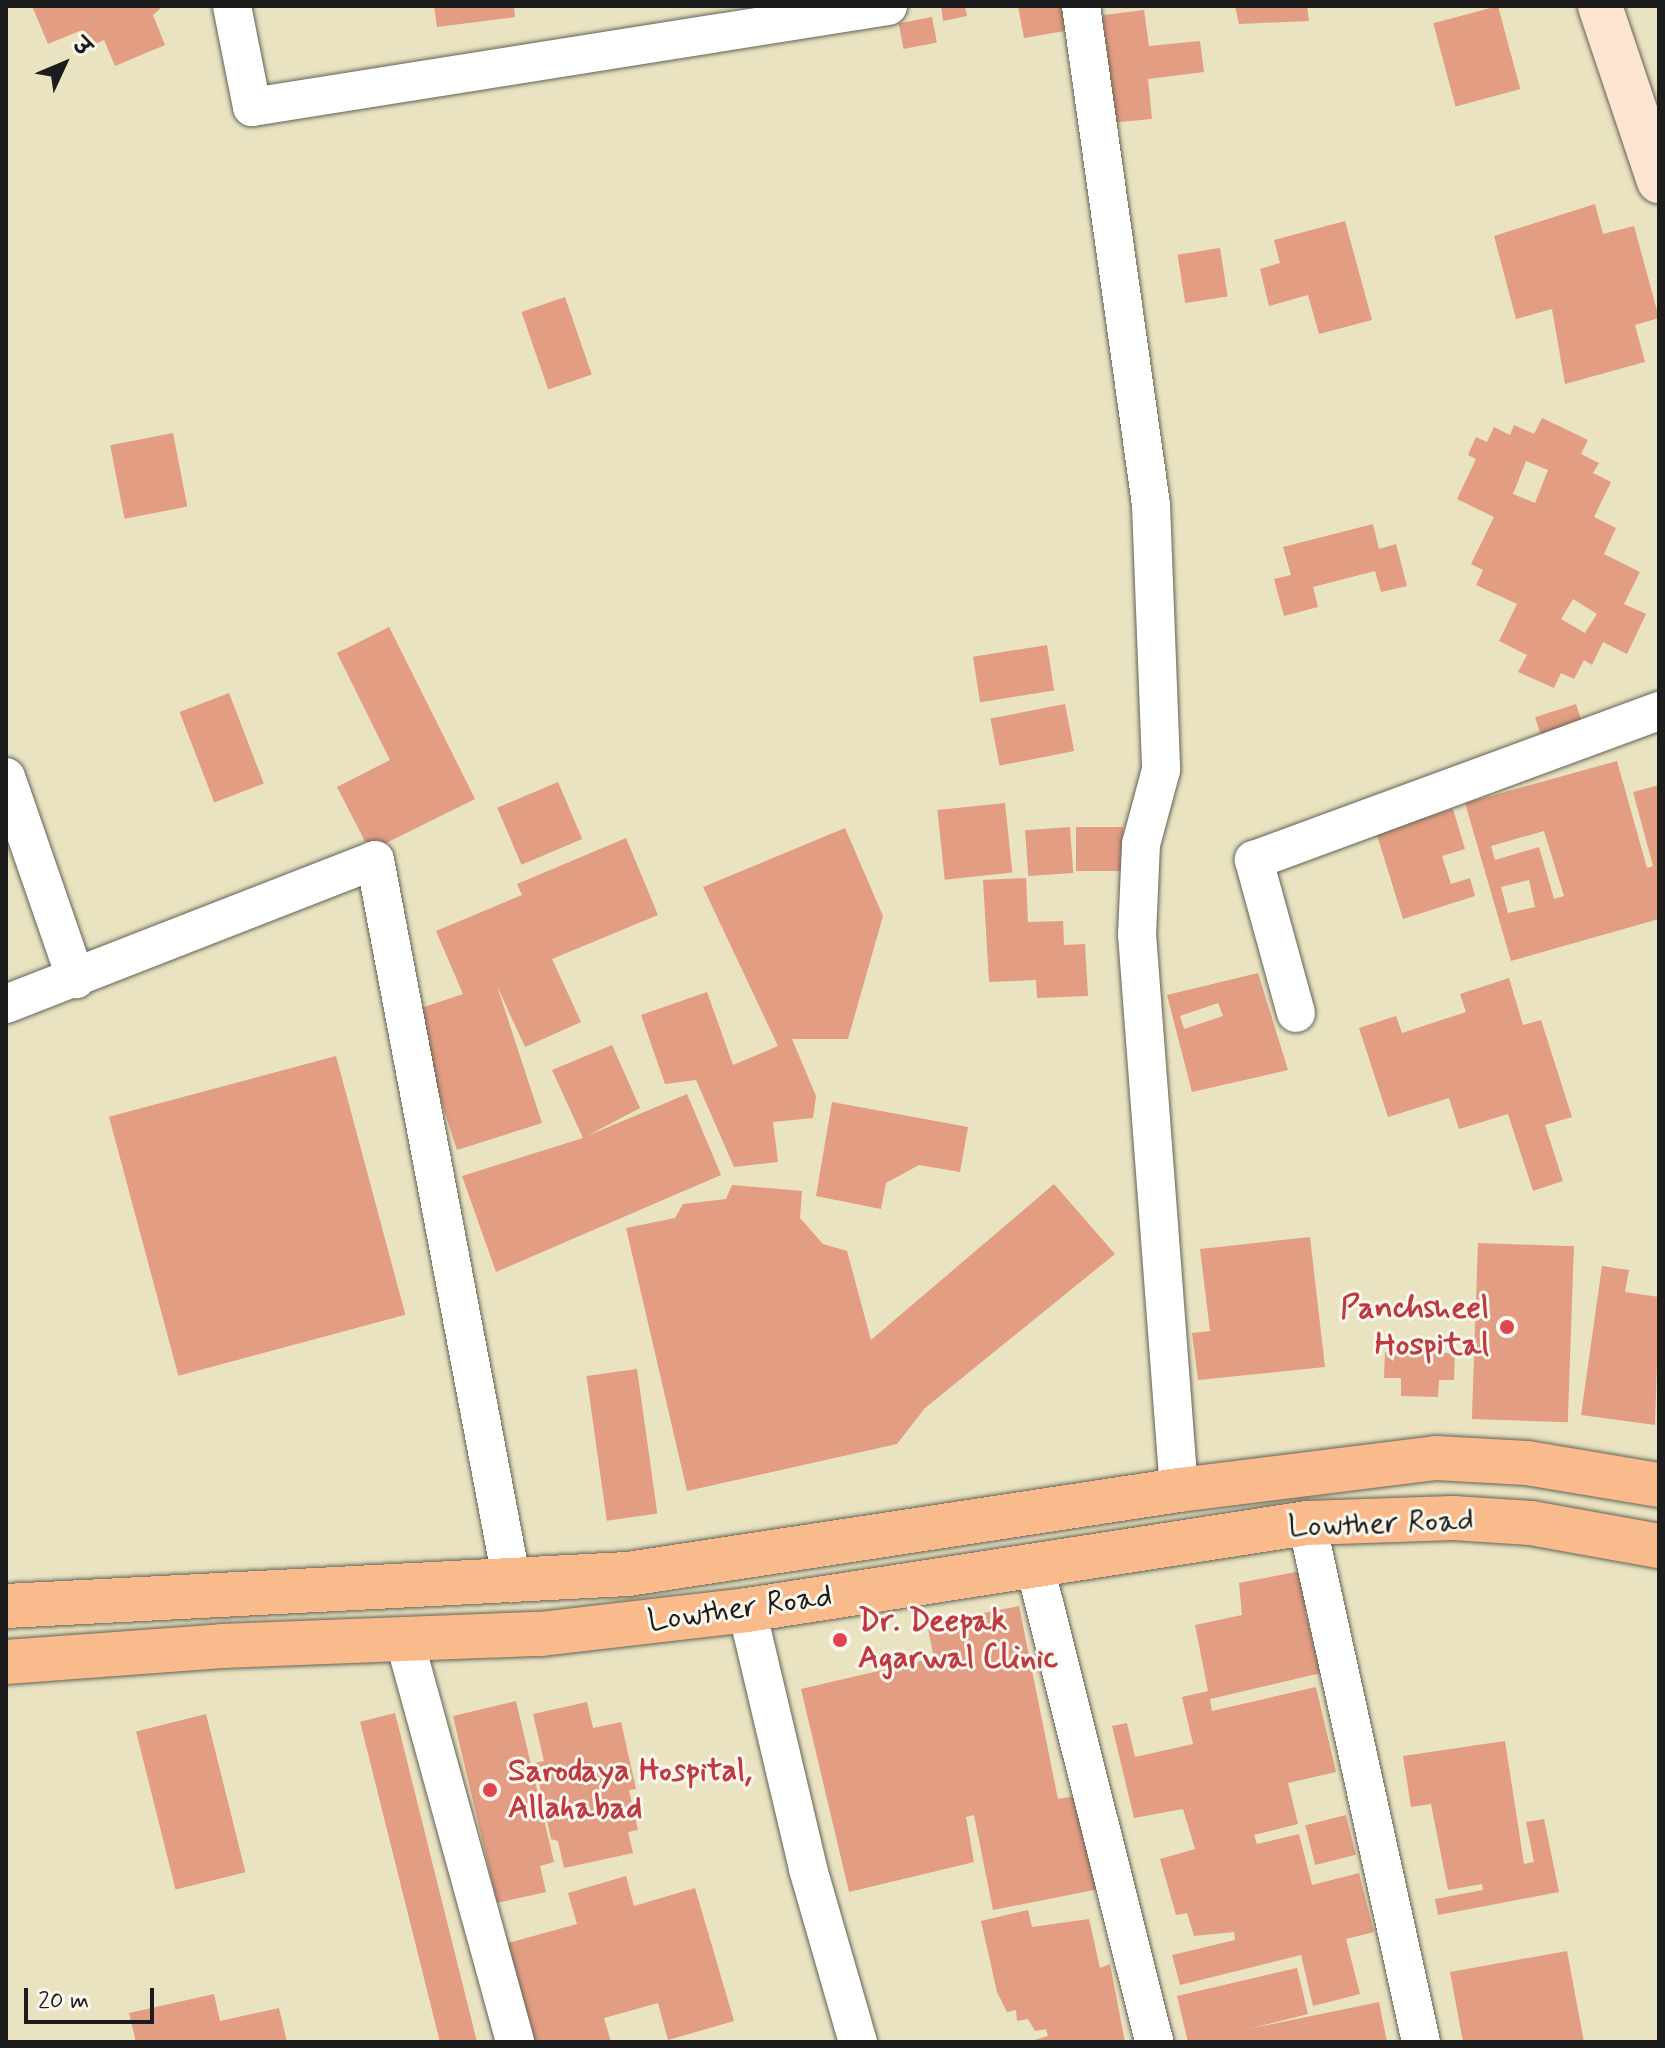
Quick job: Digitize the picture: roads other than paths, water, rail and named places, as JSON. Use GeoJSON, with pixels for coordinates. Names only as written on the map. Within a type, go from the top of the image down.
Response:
{"type":"FeatureCollection","features":[{"type":"Feature","properties":{"kind":"main road","name":"Lowther Road"},"geometry":{"type":"LineString","coordinates":[[6,1606],[512,1583],[628,1574],[1179,1490],[1436,1458],[1527,1463],[1659,1485]]}},
{"type":"Feature","properties":{"kind":"main road","name":"Lowther Road"},"geometry":{"type":"LineString","coordinates":[[6,1662],[222,1646],[405,1642],[540,1634],[747,1610],[1307,1523],[1484,1520],[1659,1546]]}},
{"type":"Feature","properties":{"kind":"street"},"geometry":{"type":"LineString","coordinates":[[232,6],[252,107],[888,6]]}},
{"type":"Feature","properties":{"kind":"street"},"geometry":{"type":"LineString","coordinates":[[1081,6],[1151,505],[1161,770],[1141,844],[1137,934],[1179,1490]]}},
{"type":"Feature","properties":{"kind":"street"},"geometry":{"type":"LineString","coordinates":[[1600,6],[1659,181]]}},
{"type":"Feature","properties":{"kind":"street"},"geometry":{"type":"LineString","coordinates":[[1296,1013],[1254,860],[1659,711]]}},
{"type":"Feature","properties":{"kind":"street"},"geometry":{"type":"LineString","coordinates":[[6,777],[76,979]]}},
{"type":"Feature","properties":{"kind":"street"},"geometry":{"type":"LineString","coordinates":[[6,1004],[375,860],[512,1583]]}},
{"type":"Feature","properties":{"kind":"street"},"geometry":{"type":"LineString","coordinates":[[1307,1523],[1421,2042]]}},
{"type":"Feature","properties":{"kind":"street"},"geometry":{"type":"LineString","coordinates":[[1035,1567],[1154,2042]]}},
{"type":"Feature","properties":{"kind":"street"},"geometry":{"type":"LineString","coordinates":[[747,1610],[808,1869],[858,2042]]}},
{"type":"Feature","properties":{"kind":"street"},"geometry":{"type":"LineString","coordinates":[[405,1642],[515,2042]]}},
{"type":"Feature","properties":{"kind":"place","name":"Panchsheel Hospital"},"geometry":{"type":"Point","coordinates":[1507,1327]}},
{"type":"Feature","properties":{"kind":"place","name":"Dr. Deepak Agarwal Clinic"},"geometry":{"type":"Point","coordinates":[840,1640]}},
{"type":"Feature","properties":{"kind":"place","name":"Sarodaya Hospital, Allahabad"},"geometry":{"type":"Point","coordinates":[490,1790]}}]}
